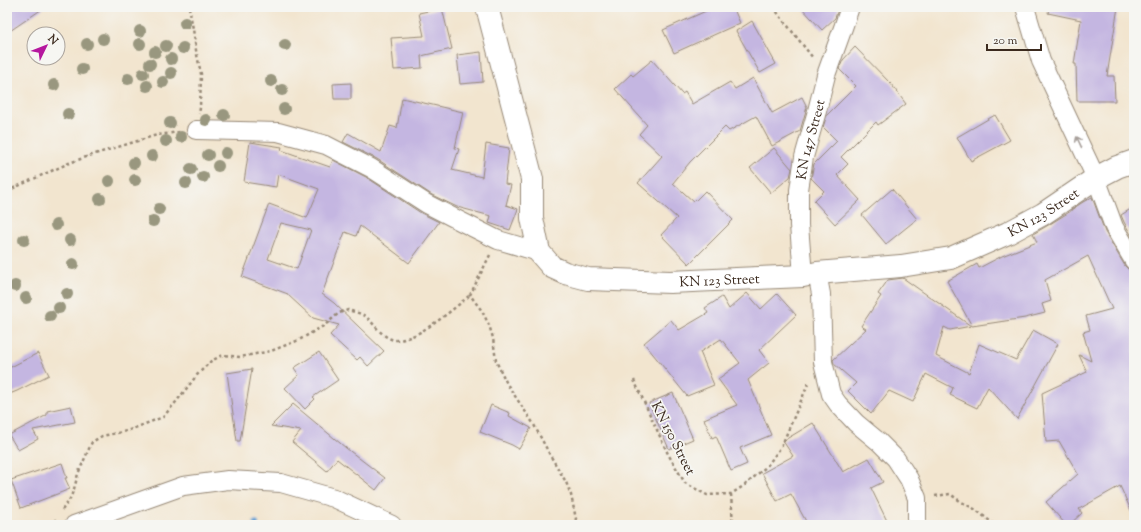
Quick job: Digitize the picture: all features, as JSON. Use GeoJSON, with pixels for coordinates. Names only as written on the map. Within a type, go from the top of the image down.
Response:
{"type":"FeatureCollection","features":[{"type":"Feature","properties":{"kind":"main road","name":"KN 123 Street"},"geometry":{"type":"LineString","coordinates":[[487,7],[532,179],[532,218],[539,252],[552,267],[565,273],[588,279],[670,282],[810,274],[901,266],[951,258],[1008,233],[1043,214],[1096,178],[1117,167],[1134,161]]}},
{"type":"Feature","properties":{"kind":"street","name":"KN 147 Street"},"geometry":{"type":"LineString","coordinates":[[850,7],[826,75],[804,157],[799,190],[799,225],[810,274],[821,294],[823,362],[831,394],[838,404],[856,423],[879,442],[896,459],[909,479],[917,498]]}},
{"type":"Feature","properties":{"kind":"street"},"geometry":{"type":"LineString","coordinates":[[1025,7],[1041,61],[1096,178],[1114,227],[1134,262]]}},
{"type":"Feature","properties":{"kind":"street"},"geometry":{"type":"LineString","coordinates":[[196,130],[278,132],[326,145],[371,168],[427,204],[498,240],[539,252]]}},
{"type":"Feature","properties":{"kind":"street"},"geometry":{"type":"LineString","coordinates":[[74,525],[182,486],[228,480],[281,483],[334,498],[392,525]]}},
{"type":"Feature","properties":{"kind":"street"},"geometry":{"type":"LineString","coordinates":[[916,525],[917,498]]}},
{"type":"Feature","properties":{"kind":"path"},"geometry":{"type":"LineString","coordinates":[[7,191],[69,163],[95,154],[157,135],[196,130],[200,108],[201,74],[196,50],[194,28],[188,7]]}},
{"type":"Feature","properties":{"kind":"path"},"geometry":{"type":"LineString","coordinates":[[773,7],[826,75]]}},
{"type":"Feature","properties":{"kind":"path"},"geometry":{"type":"LineString","coordinates":[[61,513],[69,501],[78,474],[92,442],[102,436],[128,431],[163,417],[197,375],[211,361],[223,355],[240,357],[272,351],[299,340],[325,326],[339,313],[348,310],[365,316],[379,332],[390,340],[399,341],[420,332],[448,313],[470,295],[498,240]]}},
{"type":"Feature","properties":{"kind":"path"},"geometry":{"type":"LineString","coordinates":[[470,295],[482,311],[489,325],[493,338],[496,361],[507,384],[534,423],[566,482],[571,495],[576,519],[574,525]]}},
{"type":"Feature","properties":{"kind":"path"},"geometry":{"type":"LineString","coordinates":[[733,525],[731,494],[745,485],[767,466],[781,447],[810,380],[823,362]]}},
{"type":"Feature","properties":{"kind":"path","name":"KN 150 Street"},"geometry":{"type":"LineString","coordinates":[[634,380],[668,454],[684,483],[707,495],[731,494]]}},
{"type":"Feature","properties":{"kind":"path"},"geometry":{"type":"LineString","coordinates":[[917,498],[950,494],[976,510],[995,525]]}},
{"type":"Feature","properties":{"kind":"path"},"geometry":{"type":"LineString","coordinates":[[53,525],[57,519]]}},
{"type":"Feature","properties":{"kind":"building"},"geometry":{"type":"Polygon","coordinates":[[[12,7],[45,7],[7,33],[7,10],[12,7]]]}},
{"type":"Feature","properties":{"kind":"building"},"geometry":{"type":"Polygon","coordinates":[[[715,7],[733,7],[740,23],[674,53],[663,30],[715,7]]]}},
{"type":"Feature","properties":{"kind":"building"},"geometry":{"type":"Polygon","coordinates":[[[801,7],[839,7],[835,18],[822,30],[801,7]]]}},
{"type":"Feature","properties":{"kind":"building"},"geometry":{"type":"Polygon","coordinates":[[[1049,7],[1118,7],[1107,76],[1114,76],[1115,101],[1077,101],[1076,64],[1074,64],[1081,20],[1048,13],[1049,7]]]}},
{"type":"Feature","properties":{"kind":"building"},"geometry":{"type":"Polygon","coordinates":[[[442,8],[452,49],[421,56],[422,68],[394,70],[391,38],[424,36],[419,13],[442,8]]]}},
{"type":"Feature","properties":{"kind":"building"},"geometry":{"type":"Polygon","coordinates":[[[752,21],[776,64],[760,73],[736,31],[752,21]]]}},
{"type":"Feature","properties":{"kind":"building"},"geometry":{"type":"Polygon","coordinates":[[[855,47],[891,84],[906,104],[878,125],[876,122],[841,157],[848,164],[837,175],[860,200],[835,224],[814,201],[824,191],[811,178],[814,164],[837,141],[823,127],[827,115],[856,86],[839,69],[843,60],[855,47]]]}},
{"type":"Feature","properties":{"kind":"building"},"geometry":{"type":"Polygon","coordinates":[[[481,52],[483,82],[460,84],[457,55],[481,52]]]}},
{"type":"Feature","properties":{"kind":"building"},"geometry":{"type":"Polygon","coordinates":[[[652,60],[682,94],[685,92],[692,104],[730,82],[735,89],[753,78],[772,113],[802,97],[807,107],[800,131],[772,146],[756,116],[729,131],[725,127],[690,162],[673,183],[694,202],[705,191],[733,220],[689,264],[661,235],[677,218],[638,183],[662,156],[639,134],[647,125],[615,89],[631,74],[633,76],[652,60]]]}},
{"type":"Feature","properties":{"kind":"building"},"geometry":{"type":"Polygon","coordinates":[[[351,83],[351,99],[334,99],[333,84],[351,83]]]}},
{"type":"Feature","properties":{"kind":"building"},"geometry":{"type":"Polygon","coordinates":[[[402,98],[463,112],[455,148],[459,149],[452,170],[482,177],[486,144],[509,148],[505,184],[511,185],[506,205],[518,209],[510,230],[489,223],[491,216],[457,207],[432,195],[377,159],[343,142],[348,133],[381,152],[390,126],[397,128],[402,98]]]}},
{"type":"Feature","properties":{"kind":"building"},"geometry":{"type":"Polygon","coordinates":[[[995,115],[1010,140],[971,161],[957,137],[995,115]]]}},
{"type":"Feature","properties":{"kind":"building"},"geometry":{"type":"Polygon","coordinates":[[[250,142],[282,147],[281,150],[330,167],[333,160],[366,177],[421,213],[439,222],[409,263],[360,226],[356,236],[345,232],[322,294],[334,303],[384,351],[368,366],[360,357],[357,360],[330,335],[339,325],[313,318],[288,294],[242,277],[269,204],[307,218],[319,189],[278,174],[276,187],[244,182],[250,142]],[[281,223],[268,259],[297,269],[311,230],[281,223]]]}},
{"type":"Feature","properties":{"kind":"building"},"geometry":{"type":"Polygon","coordinates":[[[774,148],[792,169],[790,177],[771,193],[750,168],[774,148]]]}},
{"type":"Feature","properties":{"kind":"building"},"geometry":{"type":"Polygon","coordinates":[[[892,189],[917,219],[886,244],[862,215],[892,189]]]}},
{"type":"Feature","properties":{"kind":"building"},"geometry":{"type":"Polygon","coordinates":[[[1092,197],[1105,232],[1125,266],[1129,270],[1134,271],[1134,517],[1120,486],[1079,509],[1082,513],[1069,525],[1066,525],[1046,502],[1078,474],[1059,441],[1046,442],[1042,393],[1087,372],[1079,355],[1091,361],[1083,332],[1090,330],[1086,316],[1112,309],[1088,256],[1045,280],[1051,301],[1042,304],[1045,313],[1025,318],[972,326],[947,281],[977,264],[979,268],[1002,256],[1037,242],[1033,234],[1092,197]]]}},
{"type":"Feature","properties":{"kind":"building"},"geometry":{"type":"Polygon","coordinates":[[[1134,207],[1134,240],[1121,215],[1134,207]]]}},
{"type":"Feature","properties":{"kind":"building"},"geometry":{"type":"Polygon","coordinates":[[[903,278],[971,326],[950,330],[944,327],[936,356],[969,373],[979,344],[1016,360],[1033,330],[1058,344],[1017,419],[988,387],[977,408],[950,395],[953,388],[926,374],[913,402],[889,391],[871,414],[848,391],[856,383],[834,364],[833,360],[866,329],[861,326],[881,296],[878,294],[888,280],[903,278]]]}},
{"type":"Feature","properties":{"kind":"building"},"geometry":{"type":"Polygon","coordinates":[[[747,293],[761,309],[777,294],[796,315],[759,350],[769,363],[748,380],[771,435],[740,448],[747,464],[731,471],[716,436],[712,438],[704,419],[737,405],[718,379],[740,363],[721,339],[700,352],[714,385],[687,396],[644,343],[671,320],[679,330],[708,313],[705,308],[722,297],[729,309],[747,293]]]}},
{"type":"Feature","properties":{"kind":"building"},"geometry":{"type":"Polygon","coordinates":[[[319,352],[338,380],[313,397],[315,399],[305,409],[285,388],[299,375],[294,368],[319,352]]]}},
{"type":"Feature","properties":{"kind":"building"},"geometry":{"type":"Polygon","coordinates":[[[38,353],[49,375],[7,395],[7,369],[38,353]]]}},
{"type":"Feature","properties":{"kind":"building"},"geometry":{"type":"Polygon","coordinates":[[[252,369],[240,441],[237,441],[227,373],[252,369]]]}},
{"type":"Feature","properties":{"kind":"building"},"geometry":{"type":"Polygon","coordinates":[[[673,393],[693,439],[669,449],[649,403],[673,393]]]}},
{"type":"Feature","properties":{"kind":"building"},"geometry":{"type":"Polygon","coordinates":[[[293,404],[385,478],[376,490],[337,459],[327,471],[292,442],[301,431],[271,426],[293,404]]]}},
{"type":"Feature","properties":{"kind":"building"},"geometry":{"type":"Polygon","coordinates":[[[491,405],[510,413],[509,416],[531,428],[519,449],[480,432],[491,405]]]}},
{"type":"Feature","properties":{"kind":"building"},"geometry":{"type":"Polygon","coordinates":[[[71,406],[75,422],[33,430],[38,439],[18,450],[9,435],[47,415],[47,411],[71,406]]]}},
{"type":"Feature","properties":{"kind":"building"},"geometry":{"type":"Polygon","coordinates":[[[813,423],[843,472],[869,458],[883,482],[871,488],[889,525],[808,525],[791,494],[777,501],[762,473],[793,456],[783,441],[813,423]]]}},
{"type":"Feature","properties":{"kind":"building"},"geometry":{"type":"Polygon","coordinates":[[[62,463],[67,478],[65,478],[70,489],[21,508],[11,480],[62,463]]]}}]}
